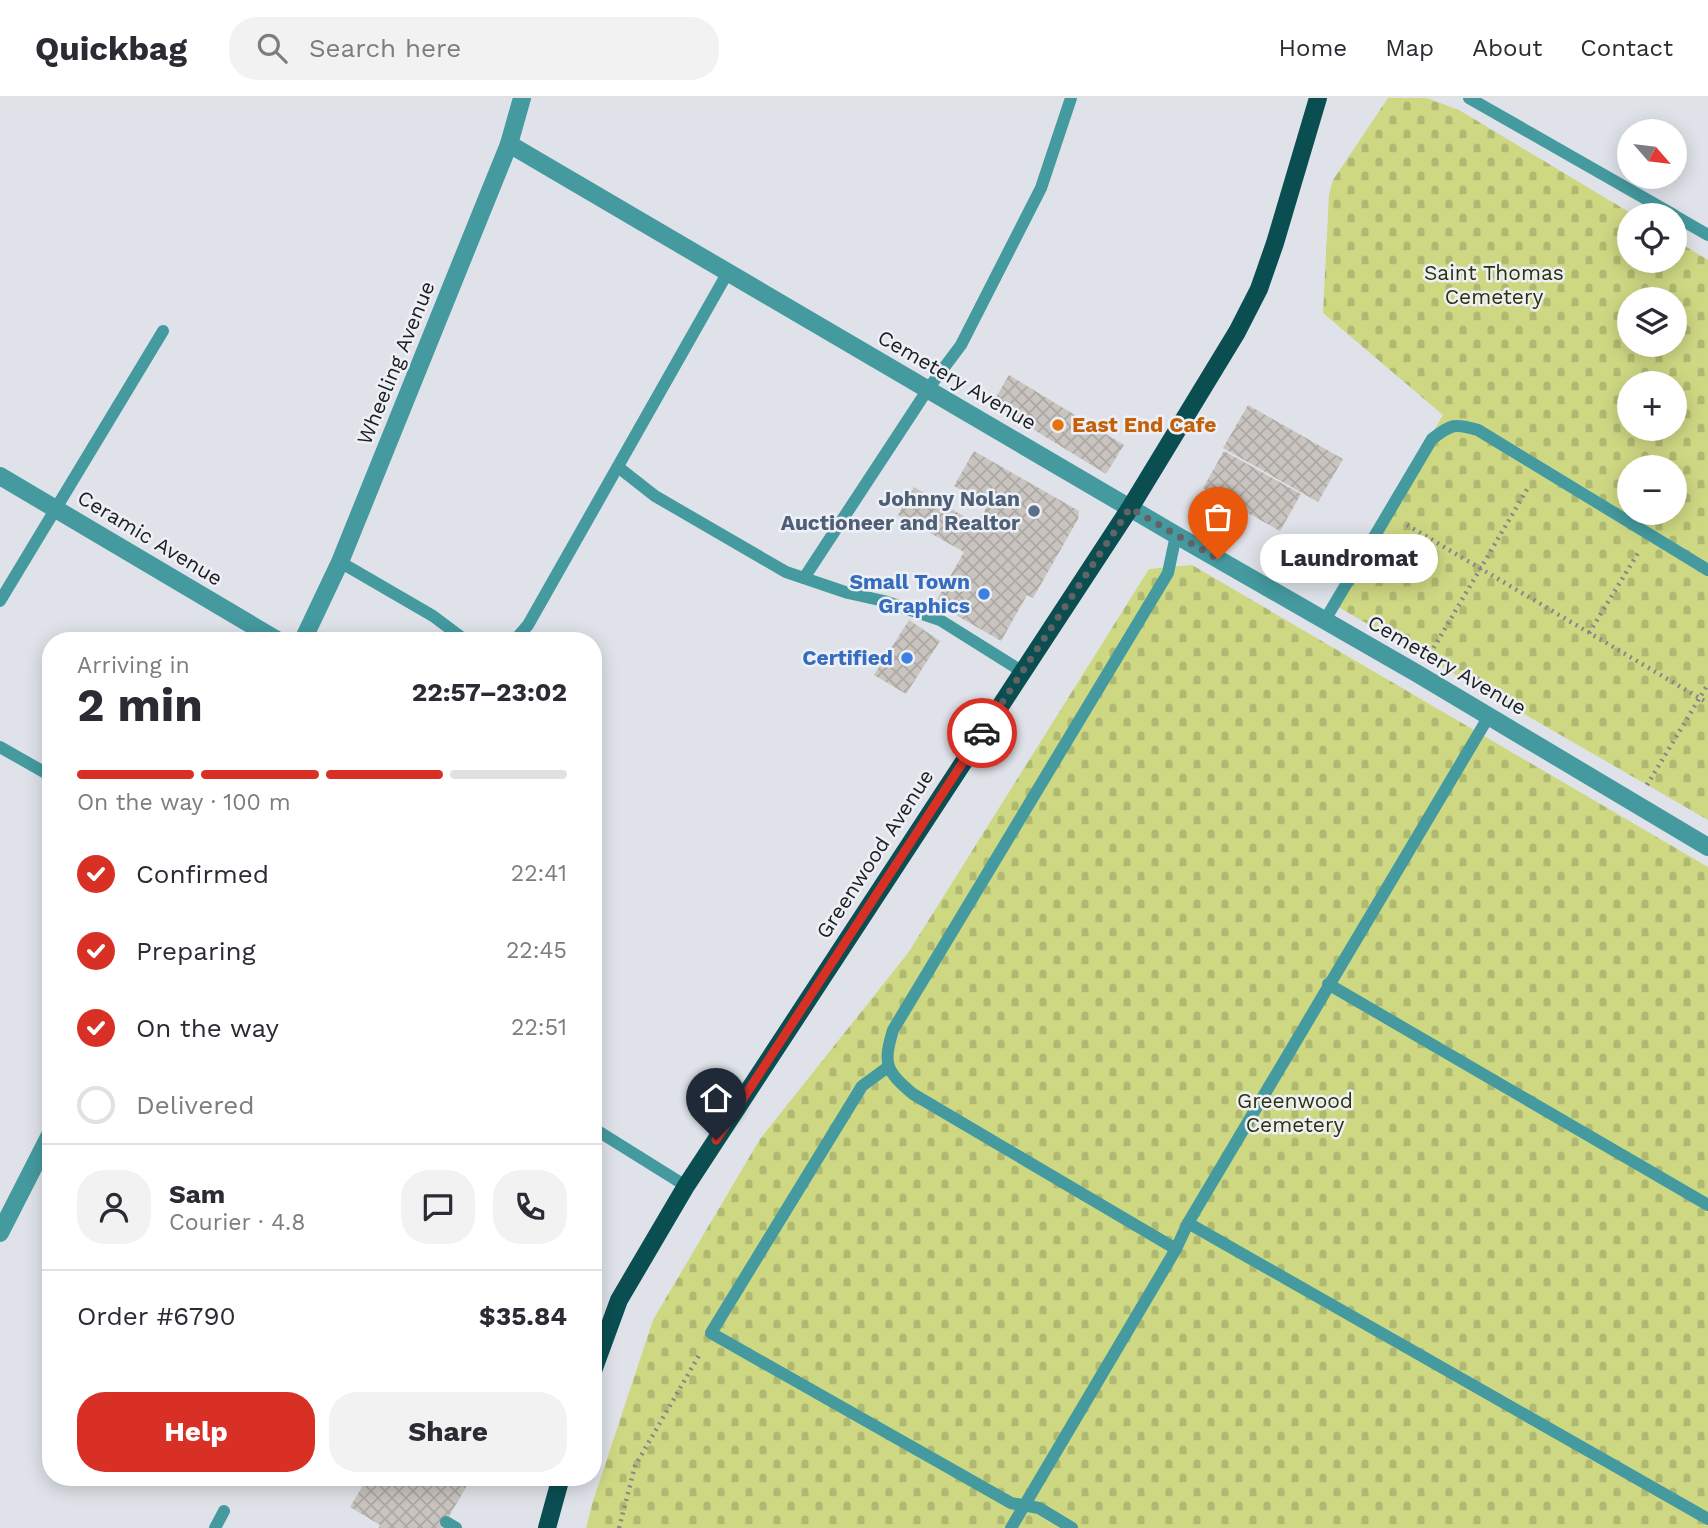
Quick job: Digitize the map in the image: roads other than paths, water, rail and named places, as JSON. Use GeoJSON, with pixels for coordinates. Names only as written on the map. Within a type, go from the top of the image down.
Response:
{"type":"FeatureCollection","features":[{"type":"Feature","properties":{"kind":"main road","name":"Greenwood Avenue"},"geometry":{"type":"LineString","coordinates":[[602,1346],[619,1300],[686,1186],[1130,508],[1237,332],[1259,289],[1298,171],[1318,98]]}},
{"type":"Feature","properties":{"kind":"main road"},"geometry":{"type":"LineString","coordinates":[[547,1528],[559,1486]]}},
{"type":"Feature","properties":{"kind":"street","name":"Wheeling Avenue"},"geometry":{"type":"LineString","coordinates":[[307,632],[340,562],[509,144],[522,98]]}},
{"type":"Feature","properties":{"kind":"street","name":"Cemetery Avenue"},"geometry":{"type":"LineString","coordinates":[[509,144],[1175,535],[1418,674],[1708,847]]}},
{"type":"Feature","properties":{"kind":"street","name":"Ceramic Avenue"},"geometry":{"type":"LineString","coordinates":[[0,476],[264,632]]}},
{"type":"Feature","properties":{"kind":"street"},"geometry":{"type":"LineString","coordinates":[[0,1233],[42,1151]]}},
{"type":"Feature","properties":{"kind":"lane"},"geometry":{"type":"LineString","coordinates":[[804,578],[928,389],[961,345],[1041,188],[1072,98]]}},
{"type":"Feature","properties":{"kind":"lane"},"geometry":{"type":"LineString","coordinates":[[1469,98],[1653,203]]}},
{"type":"Feature","properties":{"kind":"lane"},"geometry":{"type":"LineString","coordinates":[[1687,223],[1708,235]]}},
{"type":"Feature","properties":{"kind":"lane"},"geometry":{"type":"LineString","coordinates":[[522,632],[728,272]]}},
{"type":"Feature","properties":{"kind":"lane"},"geometry":{"type":"LineString","coordinates":[[0,601],[163,331]]}},
{"type":"Feature","properties":{"kind":"lane"},"geometry":{"type":"LineString","coordinates":[[1325,620],[1432,439],[1447,427],[1460,424],[1478,430],[1708,570]]}},
{"type":"Feature","properties":{"kind":"lane"},"geometry":{"type":"LineString","coordinates":[[618,467],[655,496],[786,572],[940,620],[1023,672]]}},
{"type":"Feature","properties":{"kind":"lane"},"geometry":{"type":"LineString","coordinates":[[1175,535],[1168,573],[893,1030],[886,1052],[888,1067],[913,1094],[1176,1248]]}},
{"type":"Feature","properties":{"kind":"lane"},"geometry":{"type":"LineString","coordinates":[[340,562],[433,616],[454,632]]}},
{"type":"Feature","properties":{"kind":"lane"},"geometry":{"type":"LineString","coordinates":[[1011,1528],[1328,984],[1489,716]]}},
{"type":"Feature","properties":{"kind":"lane"},"geometry":{"type":"LineString","coordinates":[[0,747],[42,771]]}},
{"type":"Feature","properties":{"kind":"lane"},"geometry":{"type":"LineString","coordinates":[[1328,984],[1708,1205]]}},
{"type":"Feature","properties":{"kind":"lane"},"geometry":{"type":"LineString","coordinates":[[888,1067],[862,1086],[712,1333],[1011,1503],[1039,1508],[1073,1528]]}},
{"type":"Feature","properties":{"kind":"lane"},"geometry":{"type":"LineString","coordinates":[[602,1134],[686,1186]]}},
{"type":"Feature","properties":{"kind":"lane"},"geometry":{"type":"LineString","coordinates":[[1188,1223],[1708,1518]]}},
{"type":"Feature","properties":{"kind":"lane"},"geometry":{"type":"LineString","coordinates":[[215,1528],[224,1511]]}},
{"type":"Feature","properties":{"kind":"place","name":"East End Cafe"},"geometry":{"type":"Point","coordinates":[1058,425]}},
{"type":"Feature","properties":{"kind":"place","name":"Johnny Nolan Auctioneer and Realtor"},"geometry":{"type":"Point","coordinates":[1034,511]}},
{"type":"Feature","properties":{"kind":"place","name":"Laundromat"},"geometry":{"type":"Point","coordinates":[1218,559]}},
{"type":"Feature","properties":{"kind":"place","name":"Small Town Graphics"},"geometry":{"type":"Point","coordinates":[984,594]}},
{"type":"Feature","properties":{"kind":"place","name":"Certified"},"geometry":{"type":"Point","coordinates":[907,658]}},
{"type":"Feature","properties":{"kind":"park label","name":"Saint Thomas Cemetery"},"geometry":{"type":"Point","coordinates":[1494,285]}},
{"type":"Feature","properties":{"kind":"park label","name":"Greenwood Cemetery"},"geometry":{"type":"Point","coordinates":[1295,1113]}}]}
